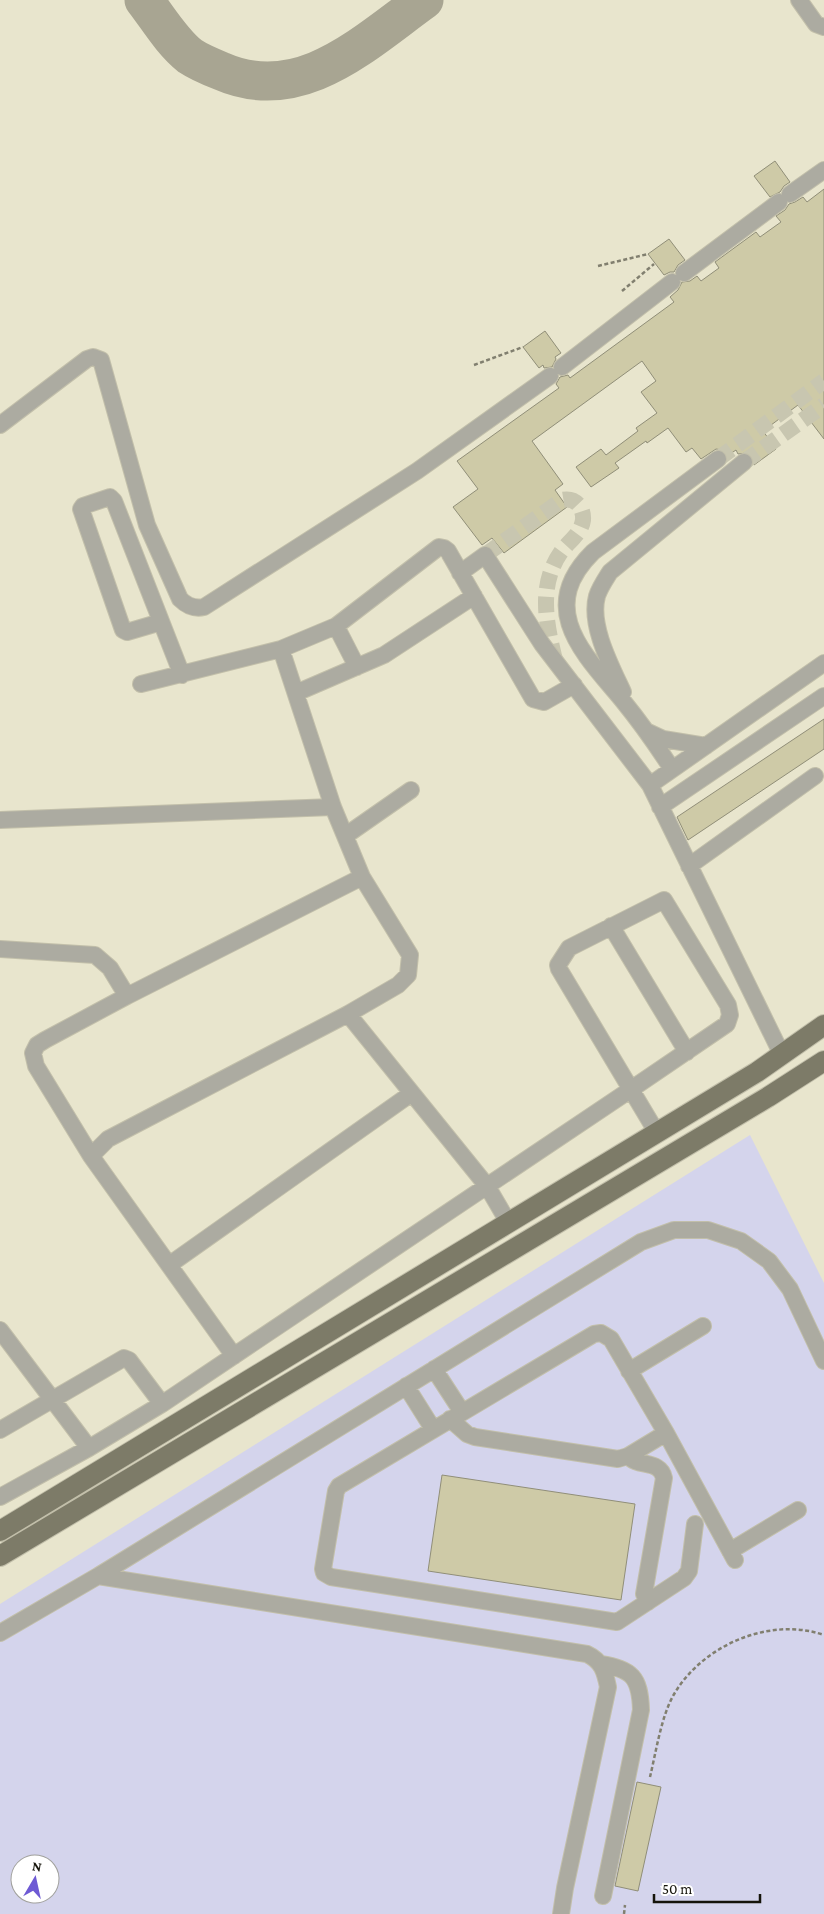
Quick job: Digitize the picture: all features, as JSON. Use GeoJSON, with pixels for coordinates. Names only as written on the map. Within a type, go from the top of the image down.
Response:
{"type":"FeatureCollection","features":[{"type":"Feature","properties":{"kind":"main road"},"geometry":{"type":"LineString","coordinates":[[0,1531],[757,1072],[824,1025]]}},
{"type":"Feature","properties":{"kind":"main road"},"geometry":{"type":"LineString","coordinates":[[0,1556],[742,1113],[824,1061]]}},
{"type":"Feature","properties":{"kind":"street"},"geometry":{"type":"LineString","coordinates":[[799,0],[816,24],[824,31]]}},
{"type":"Feature","properties":{"kind":"street"},"geometry":{"type":"LineString","coordinates":[[0,426],[88,359],[93,356],[101,360],[147,525],[180,599],[185,604],[198,609],[204,607],[417,471],[556,371],[678,277],[824,170]]}},
{"type":"Feature","properties":{"kind":"street"},"geometry":{"type":"LineString","coordinates":[[672,769],[647,731],[573,636],[567,614],[569,591],[577,570],[592,552],[718,459]]}},
{"type":"Feature","properties":{"kind":"street"},"geometry":{"type":"LineString","coordinates":[[635,716],[606,656],[597,622],[597,597],[601,586],[610,572],[744,462]]}},
{"type":"Feature","properties":{"kind":"street"},"geometry":{"type":"LineString","coordinates":[[161,622],[127,632],[123,630],[81,510],[83,506],[110,497],[114,501],[182,675]]}},
{"type":"Feature","properties":{"kind":"street"},"geometry":{"type":"LineString","coordinates":[[141,684],[281,649],[336,626],[439,547],[448,551],[533,699],[544,702],[574,685]]}},
{"type":"Feature","properties":{"kind":"street"},"geometry":{"type":"LineString","coordinates":[[460,573],[485,555],[546,642],[555,660],[650,785],[782,1055]]}},
{"type":"Feature","properties":{"kind":"street"},"geometry":{"type":"LineString","coordinates":[[296,694],[384,655],[474,596]]}},
{"type":"Feature","properties":{"kind":"street"},"geometry":{"type":"LineString","coordinates":[[336,626],[357,667]]}},
{"type":"Feature","properties":{"kind":"street"},"geometry":{"type":"LineString","coordinates":[[91,1156],[108,1139],[348,1014],[398,985],[408,975],[410,955],[362,877],[344,836],[281,649]]}},
{"type":"Feature","properties":{"kind":"street"},"geometry":{"type":"LineString","coordinates":[[650,785],[818,667],[824,690]]}},
{"type":"Feature","properties":{"kind":"street"},"geometry":{"type":"LineString","coordinates":[[660,807],[824,696]]}},
{"type":"Feature","properties":{"kind":"street"},"geometry":{"type":"LineString","coordinates":[[647,731],[663,739],[706,746]]}},
{"type":"Feature","properties":{"kind":"street"},"geometry":{"type":"LineString","coordinates":[[689,866],[815,776]]}},
{"type":"Feature","properties":{"kind":"street"},"geometry":{"type":"LineString","coordinates":[[344,836],[411,790]]}},
{"type":"Feature","properties":{"kind":"street"},"geometry":{"type":"LineString","coordinates":[[0,820],[333,807]]}},
{"type":"Feature","properties":{"kind":"street"},"geometry":{"type":"LineString","coordinates":[[234,1356],[91,1156],[36,1066],[33,1053],[37,1045],[45,1040],[127,996],[362,877]]}},
{"type":"Feature","properties":{"kind":"street"},"geometry":{"type":"LineString","coordinates":[[0,1497],[89,1448],[162,1404],[234,1356],[630,1090],[687,1052],[728,1024],[730,1015],[728,1005],[664,900],[569,948],[558,965],[559,970],[630,1090],[657,1133]]}},
{"type":"Feature","properties":{"kind":"street"},"geometry":{"type":"LineString","coordinates":[[611,926],[687,1052]]}},
{"type":"Feature","properties":{"kind":"street"},"geometry":{"type":"LineString","coordinates":[[0,949],[95,955],[110,968],[127,996]]}},
{"type":"Feature","properties":{"kind":"street"},"geometry":{"type":"LineString","coordinates":[[728,1005],[750,990]]}},
{"type":"Feature","properties":{"kind":"street"},"geometry":{"type":"LineString","coordinates":[[348,1014],[487,1186],[508,1222]]}},
{"type":"Feature","properties":{"kind":"street"},"geometry":{"type":"LineString","coordinates":[[169,1265],[412,1093]]}},
{"type":"Feature","properties":{"kind":"street"},"geometry":{"type":"LineString","coordinates":[[0,1633],[98,1576],[641,1242],[674,1230],[708,1230],[741,1241],[769,1261],[790,1289],[824,1361]]}},
{"type":"Feature","properties":{"kind":"street"},"geometry":{"type":"LineString","coordinates":[[629,1371],[704,1326]]}},
{"type":"Feature","properties":{"kind":"street"},"geometry":{"type":"LineString","coordinates":[[0,1330],[89,1448]]}},
{"type":"Feature","properties":{"kind":"street"},"geometry":{"type":"LineString","coordinates":[[695,1524],[687,1575],[617,1622],[328,1576],[323,1569],[336,1491],[339,1486],[594,1334],[601,1333],[611,1339],[666,1433],[732,1556],[798,1510]]}},
{"type":"Feature","properties":{"kind":"street"},"geometry":{"type":"LineString","coordinates":[[0,1430],[51,1398],[124,1358],[129,1360],[162,1404]]}},
{"type":"Feature","properties":{"kind":"street"},"geometry":{"type":"LineString","coordinates":[[434,1369],[466,1434],[475,1437],[618,1460],[666,1433]]}},
{"type":"Feature","properties":{"kind":"street"},"geometry":{"type":"LineString","coordinates":[[406,1386],[433,1429]]}},
{"type":"Feature","properties":{"kind":"street"},"geometry":{"type":"LineString","coordinates":[[628,1456],[633,1461],[659,1468],[663,1472],[664,1478],[644,1594],[648,1602]]}},
{"type":"Feature","properties":{"kind":"street"},"geometry":{"type":"LineString","coordinates":[[98,1576],[587,1654],[595,1658],[606,1674],[608,1687],[565,1888],[562,1914]]}},
{"type":"Feature","properties":{"kind":"street"},"geometry":{"type":"LineString","coordinates":[[600,1664],[617,1667],[630,1674],[635,1679],[641,1694],[641,1710],[603,1896]]}},
{"type":"Feature","properties":{"kind":"path"},"geometry":{"type":"LineString","coordinates":[[598,266],[648,254]]}},
{"type":"Feature","properties":{"kind":"path"},"geometry":{"type":"LineString","coordinates":[[622,291],[654,264]]}},
{"type":"Feature","properties":{"kind":"path"},"geometry":{"type":"LineString","coordinates":[[474,365],[523,347]]}},
{"type":"Feature","properties":{"kind":"path"},"geometry":{"type":"LineString","coordinates":[[650,1777],[660,1735],[673,1696],[698,1664],[732,1641],[771,1630],[812,1631],[824,1635]]}},
{"type":"Feature","properties":{"kind":"path"},"geometry":{"type":"LineString","coordinates":[[624,1914],[625,1904]]}},
{"type":"Feature","properties":{"kind":"shaded area"},"geometry":{"type":"Polygon","coordinates":[[[750,1135],[824,1283],[824,1914],[0,1914],[0,1604],[750,1135]]]}},
{"type":"Feature","properties":{"kind":"building"},"geometry":{"type":"Polygon","coordinates":[[[775,161],[790,182],[780,192],[770,197],[754,176],[775,161]]]}},
{"type":"Feature","properties":{"kind":"building"},"geometry":{"type":"Polygon","coordinates":[[[824,189],[824,439],[798,405],[763,431],[776,449],[754,465],[751,455],[747,453],[738,454],[736,450],[727,456],[722,450],[716,449],[701,459],[692,448],[686,452],[668,428],[615,463],[619,468],[591,487],[576,467],[601,449],[606,455],[638,431],[636,428],[657,413],[641,392],[656,381],[642,361],[532,441],[563,484],[555,490],[567,507],[504,553],[492,538],[482,545],[453,507],[478,489],[457,461],[559,388],[556,384],[560,377],[568,375],[570,378],[674,302],[670,297],[678,290],[682,282],[690,281],[697,276],[701,281],[719,268],[715,262],[756,232],[760,237],[781,222],[776,216],[785,210],[789,204],[803,197],[807,202],[824,189]]]}},
{"type":"Feature","properties":{"kind":"building"},"geometry":{"type":"Polygon","coordinates":[[[669,239],[685,260],[678,265],[674,272],[664,275],[648,254],[669,239]]]}},
{"type":"Feature","properties":{"kind":"building"},"geometry":{"type":"Polygon","coordinates":[[[545,331],[561,353],[555,357],[556,359],[552,367],[544,368],[543,365],[539,368],[523,347],[545,331]]]}},
{"type":"Feature","properties":{"kind":"building"},"geometry":{"type":"Polygon","coordinates":[[[824,719],[824,749],[688,840],[677,817],[824,719]]]}},
{"type":"Feature","properties":{"kind":"building"},"geometry":{"type":"Polygon","coordinates":[[[442,1475],[635,1504],[621,1600],[428,1571],[442,1475]]]}},
{"type":"Feature","properties":{"kind":"building"},"geometry":{"type":"Polygon","coordinates":[[[637,1782],[661,1787],[638,1891],[615,1886],[637,1782]]]}},
{"type":"Feature","properties":{"kind":"taxiway"},"geometry":{"type":"LineString","coordinates":[[144,0],[171,37],[190,56],[221,71],[250,80],[278,81],[304,75],[330,65],[354,51],[424,0]]}},
{"type":"Feature","properties":{"kind":"tunnel"},"geometry":{"type":"LineString","coordinates":[[718,459],[824,381]]}},
{"type":"Feature","properties":{"kind":"tunnel"},"geometry":{"type":"LineString","coordinates":[[744,462],[824,405]]}},
{"type":"Feature","properties":{"kind":"tunnel"},"geometry":{"type":"LineString","coordinates":[[485,555],[562,500],[567,499],[578,504],[583,515],[582,525],[561,552],[554,565],[547,591],[547,618],[555,660]]}}]}
